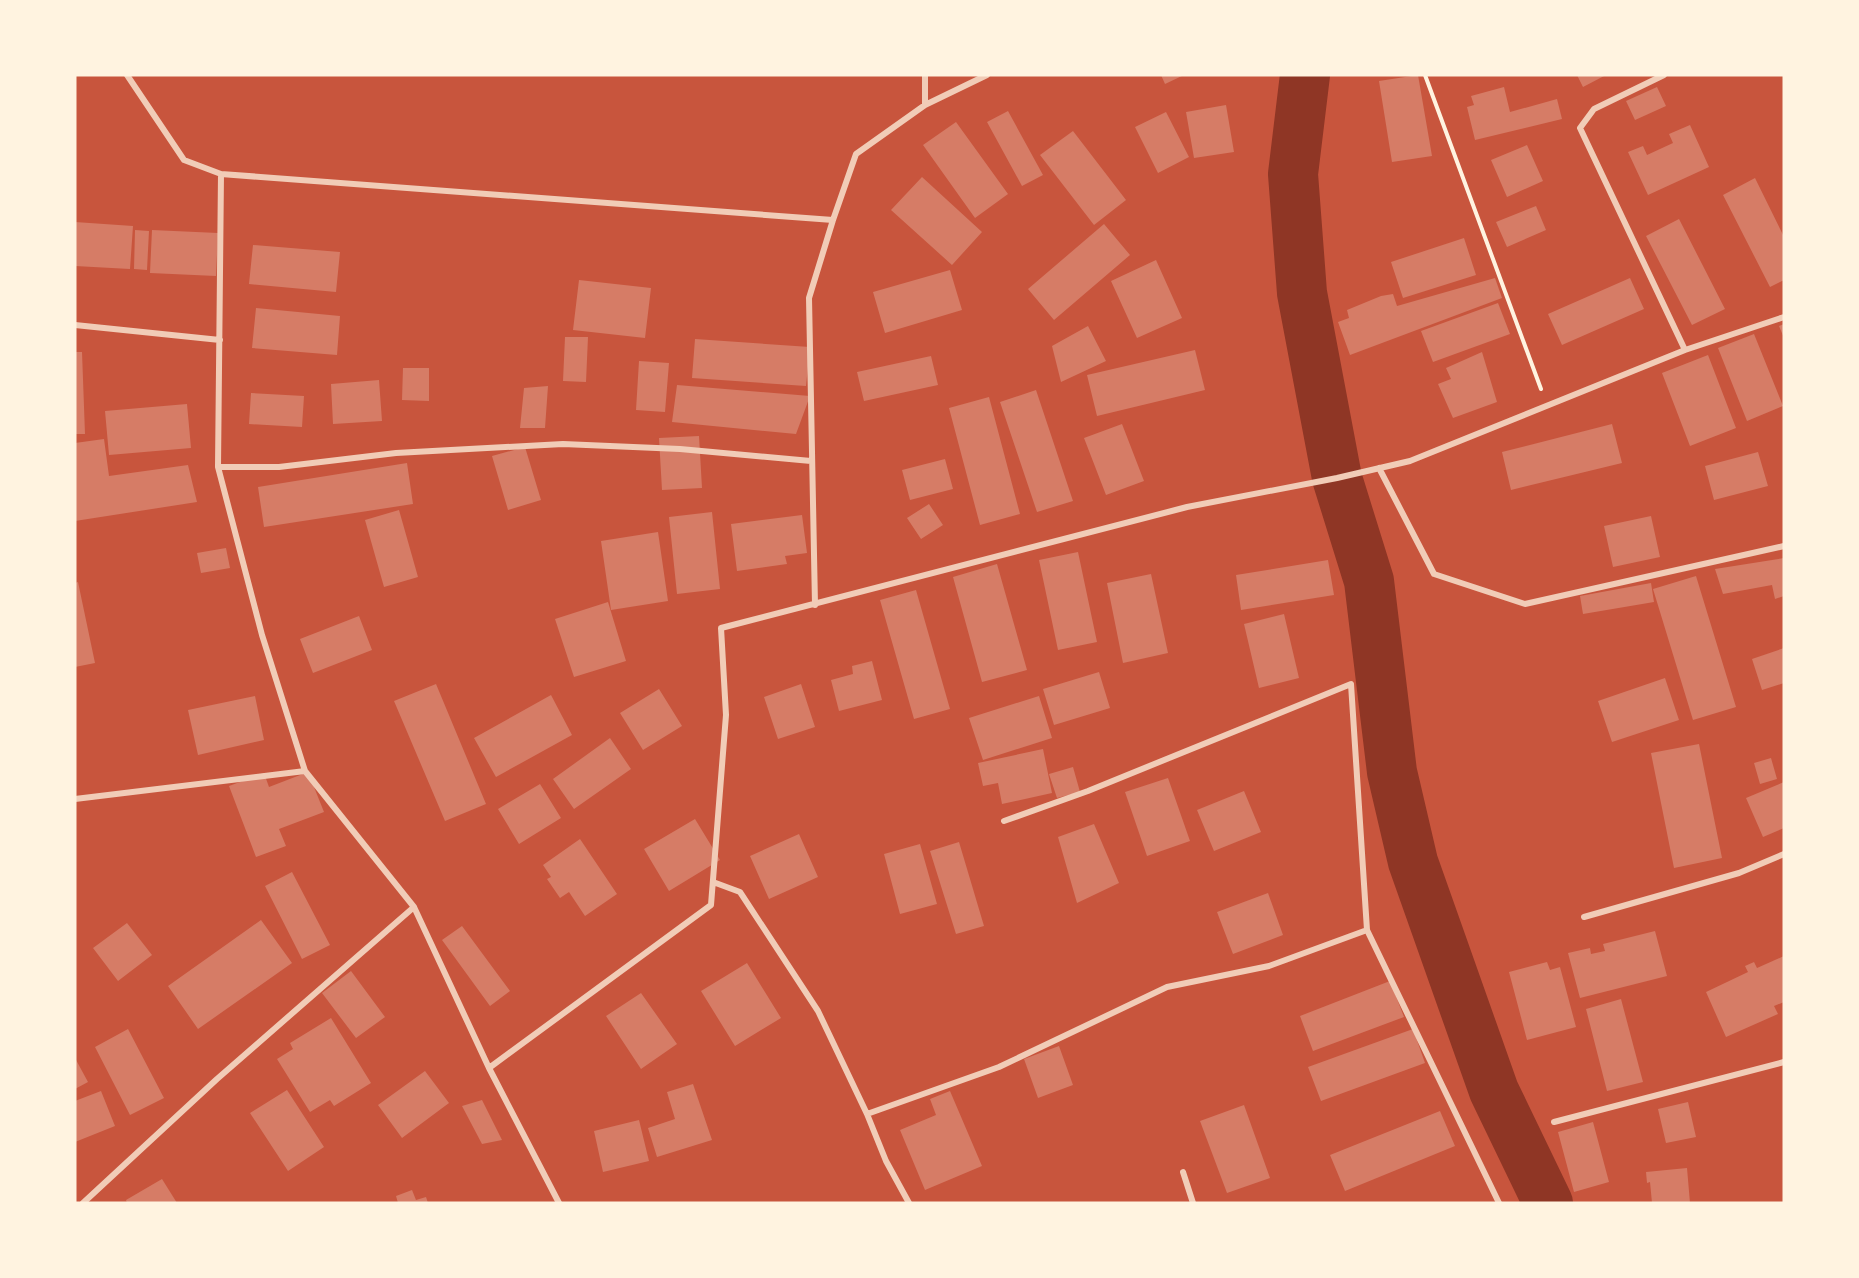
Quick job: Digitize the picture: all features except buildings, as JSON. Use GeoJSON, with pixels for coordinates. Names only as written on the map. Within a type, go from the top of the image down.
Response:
{"type":"FeatureCollection","features":[{"type":"Feature","properties":{"kind":"street"},"geometry":{"type":"LineString","coordinates":[[127,75],[184,160],[221,174],[833,220]]}},
{"type":"Feature","properties":{"kind":"street"},"geometry":{"type":"LineString","coordinates":[[925,75],[925,105]]}},
{"type":"Feature","properties":{"kind":"street"},"geometry":{"type":"LineString","coordinates":[[815,605],[809,298],[833,220],[856,154],[925,105],[987,75]]}},
{"type":"Feature","properties":{"kind":"street"},"geometry":{"type":"LineString","coordinates":[[1664,75],[1594,109],[1580,128],[1685,350]]}},
{"type":"Feature","properties":{"kind":"street"},"geometry":{"type":"LineString","coordinates":[[221,174],[218,467],[261,635],[305,771],[414,907],[489,1068],[559,1203]]}},
{"type":"Feature","properties":{"kind":"street"},"geometry":{"type":"LineString","coordinates":[[489,1068],[711,905],[726,715],[721,628],[1187,507],[1337,478],[1410,461],[1685,350],[1784,317]]}},
{"type":"Feature","properties":{"kind":"street"},"geometry":{"type":"LineString","coordinates":[[75,326],[220,340]]}},
{"type":"Feature","properties":{"kind":"street"},"geometry":{"type":"LineString","coordinates":[[218,467],[279,467],[396,453],[563,444],[680,449],[811,461]]}},
{"type":"Feature","properties":{"kind":"street"},"geometry":{"type":"LineString","coordinates":[[1379,468],[1434,574],[1525,604],[1784,546]]}},
{"type":"Feature","properties":{"kind":"street"},"geometry":{"type":"LineString","coordinates":[[1004,821],[1088,791],[1351,684],[1368,930],[1499,1203]]}},
{"type":"Feature","properties":{"kind":"street"},"geometry":{"type":"LineString","coordinates":[[75,799],[305,771]]}},
{"type":"Feature","properties":{"kind":"street"},"geometry":{"type":"LineString","coordinates":[[1584,917],[1738,873],[1784,854]]}},
{"type":"Feature","properties":{"kind":"street"},"geometry":{"type":"LineString","coordinates":[[713,882],[740,892],[818,1011],[867,1114],[886,1161],[909,1203]]}},
{"type":"Feature","properties":{"kind":"street"},"geometry":{"type":"LineString","coordinates":[[83,1203],[216,1078],[414,907]]}},
{"type":"Feature","properties":{"kind":"street"},"geometry":{"type":"LineString","coordinates":[[867,1114],[999,1067],[1167,987],[1269,966],[1368,930]]}},
{"type":"Feature","properties":{"kind":"street"},"geometry":{"type":"LineString","coordinates":[[1554,1122],[1784,1062]]}},
{"type":"Feature","properties":{"kind":"street"},"geometry":{"type":"LineString","coordinates":[[1184,1172],[1193,1203]]}},
{"type":"Feature","properties":{"kind":"path"},"geometry":{"type":"LineString","coordinates":[[1425,75],[1547,405]]}},
{"type":"Feature","properties":{"kind":"waterway"},"geometry":{"type":"LineString","coordinates":[[1305,75],[1293,174],[1302,293],[1337,478],[1369,581],[1392,772],[1413,862],[1494,1091],[1548,1203]]}}]}
